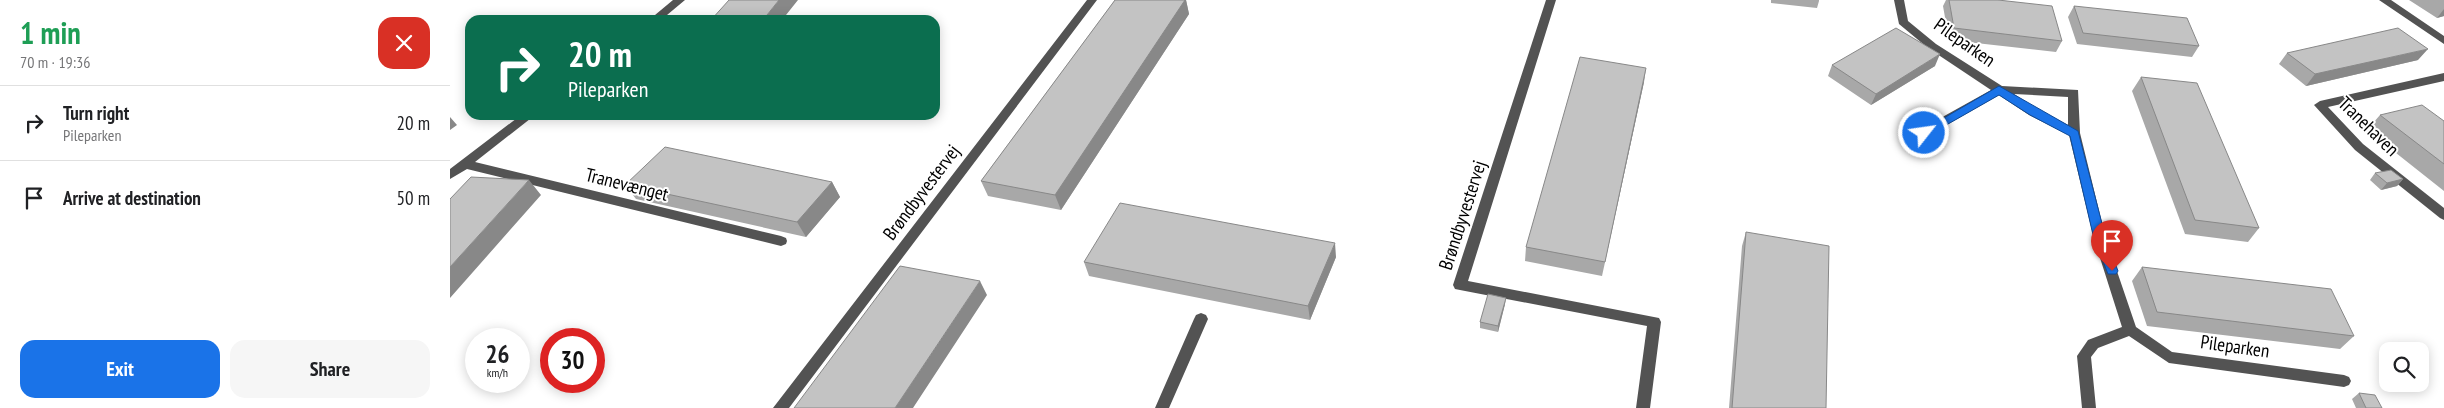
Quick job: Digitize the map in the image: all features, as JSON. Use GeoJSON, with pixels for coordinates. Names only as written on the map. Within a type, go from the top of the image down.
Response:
{"type":"FeatureCollection","features":[{"type":"Feature","properties":{"kind":"street"},"geometry":{"type":"LineString","coordinates":[[660,15],[680,0]]}},
{"type":"Feature","properties":{"kind":"street","name":"Brøndbyvestervej"},"geometry":{"type":"LineString","coordinates":[[780,408],[1092,0]]}},
{"type":"Feature","properties":{"kind":"street","name":"Brøndbyvestervej"},"geometry":{"type":"LineString","coordinates":[[1551,0],[1460,285],[1654,322],[1643,408]]}},
{"type":"Feature","properties":{"kind":"street","name":"Pileparken"},"geometry":{"type":"LineString","coordinates":[[1899,0],[1903,22],[1932,46],[2033,112],[2074,134]]}},
{"type":"Feature","properties":{"kind":"street"},"geometry":{"type":"LineString","coordinates":[[2384,0],[2444,41]]}},
{"type":"Feature","properties":{"kind":"street","name":"Tranehaven"},"geometry":{"type":"LineString","coordinates":[[2444,77],[2320,105],[2360,147],[2444,215]]}},
{"type":"Feature","properties":{"kind":"street","name":"Pileparken"},"geometry":{"type":"LineString","coordinates":[[1924,133],[1999,90],[2074,93],[2074,134],[2100,239],[2130,330],[2169,357],[2344,381]]}},
{"type":"Feature","properties":{"kind":"street"},"geometry":{"type":"LineString","coordinates":[[450,175],[522,120]]}},
{"type":"Feature","properties":{"kind":"street","name":"Tranevænget"},"geometry":{"type":"LineString","coordinates":[[465,164],[781,241]]}},
{"type":"Feature","properties":{"kind":"street"},"geometry":{"type":"LineString","coordinates":[[1162,408],[1201,319]]}},
{"type":"Feature","properties":{"kind":"street"},"geometry":{"type":"LineString","coordinates":[[2089,408],[2084,356],[2093,344],[2130,330]]}},
{"type":"Feature","properties":{"kind":"building"},"geometry":{"type":"Polygon","coordinates":[[[729,0],[779,0],[767,15],[716,15],[729,0]]]}},
{"type":"Feature","properties":{"kind":"building"},"geometry":{"type":"Polygon","coordinates":[[[1115,0],[1185,0],[1055,195],[981,181],[1115,0]]]}},
{"type":"Feature","properties":{"kind":"building"},"geometry":{"type":"Polygon","coordinates":[[[1949,0],[1998,0],[2052,6],[2062,41],[1954,28],[1949,0]]]}},
{"type":"Feature","properties":{"kind":"building"},"geometry":{"type":"Polygon","coordinates":[[[2074,6],[2187,18],[2199,46],[2083,33],[2074,6]]]}},
{"type":"Feature","properties":{"kind":"building"},"geometry":{"type":"Polygon","coordinates":[[[1896,28],[1940,54],[1876,94],[1832,65],[1896,28]]]}},
{"type":"Feature","properties":{"kind":"building"},"geometry":{"type":"Polygon","coordinates":[[[2398,28],[2428,49],[2315,74],[2287,53],[2398,28]]]}},
{"type":"Feature","properties":{"kind":"building"},"geometry":{"type":"Polygon","coordinates":[[[1580,57],[1646,68],[1605,262],[1526,247],[1580,57]]]}},
{"type":"Feature","properties":{"kind":"building"},"geometry":{"type":"Polygon","coordinates":[[[2141,77],[2197,83],[2259,228],[2195,220],[2141,77]]]}},
{"type":"Feature","properties":{"kind":"building"},"geometry":{"type":"Polygon","coordinates":[[[2422,105],[2444,121],[2444,164],[2380,115],[2422,105]]]}},
{"type":"Feature","properties":{"kind":"building"},"geometry":{"type":"Polygon","coordinates":[[[665,147],[832,182],[797,222],[625,185],[665,147]]]}},
{"type":"Feature","properties":{"kind":"building"},"geometry":{"type":"Polygon","coordinates":[[[2391,170],[2403,179],[2387,183],[2375,173],[2391,170]]]}},
{"type":"Feature","properties":{"kind":"building"},"geometry":{"type":"Polygon","coordinates":[[[471,177],[529,180],[450,267],[450,199],[471,177]]]}},
{"type":"Feature","properties":{"kind":"building"},"geometry":{"type":"Polygon","coordinates":[[[1120,203],[1335,243],[1308,306],[1084,262],[1120,203]]]}},
{"type":"Feature","properties":{"kind":"building"},"geometry":{"type":"Polygon","coordinates":[[[1746,232],[1829,246],[1826,408],[1732,408],[1746,232]]]}},
{"type":"Feature","properties":{"kind":"building"},"geometry":{"type":"Polygon","coordinates":[[[900,266],[980,281],[895,408],[794,408],[900,266]]]}},
{"type":"Feature","properties":{"kind":"building"},"geometry":{"type":"Polygon","coordinates":[[[2142,267],[2331,289],[2354,336],[2157,312],[2142,267]]]}},
{"type":"Feature","properties":{"kind":"building"},"geometry":{"type":"Polygon","coordinates":[[[1488,294],[1506,298],[1498,326],[1480,322],[1488,294]]]}},
{"type":"Feature","properties":{"kind":"building"},"geometry":{"type":"Polygon","coordinates":[[[2359,393],[2375,395],[2382,408],[2366,408],[2359,393]]]}},
{"type":"Feature","properties":{"kind":"route"},"geometry":{"type":"LineString","coordinates":[[1924,133],[1999,90],[2033,112],[2074,134],[2100,239],[2112,271]]}}]}
